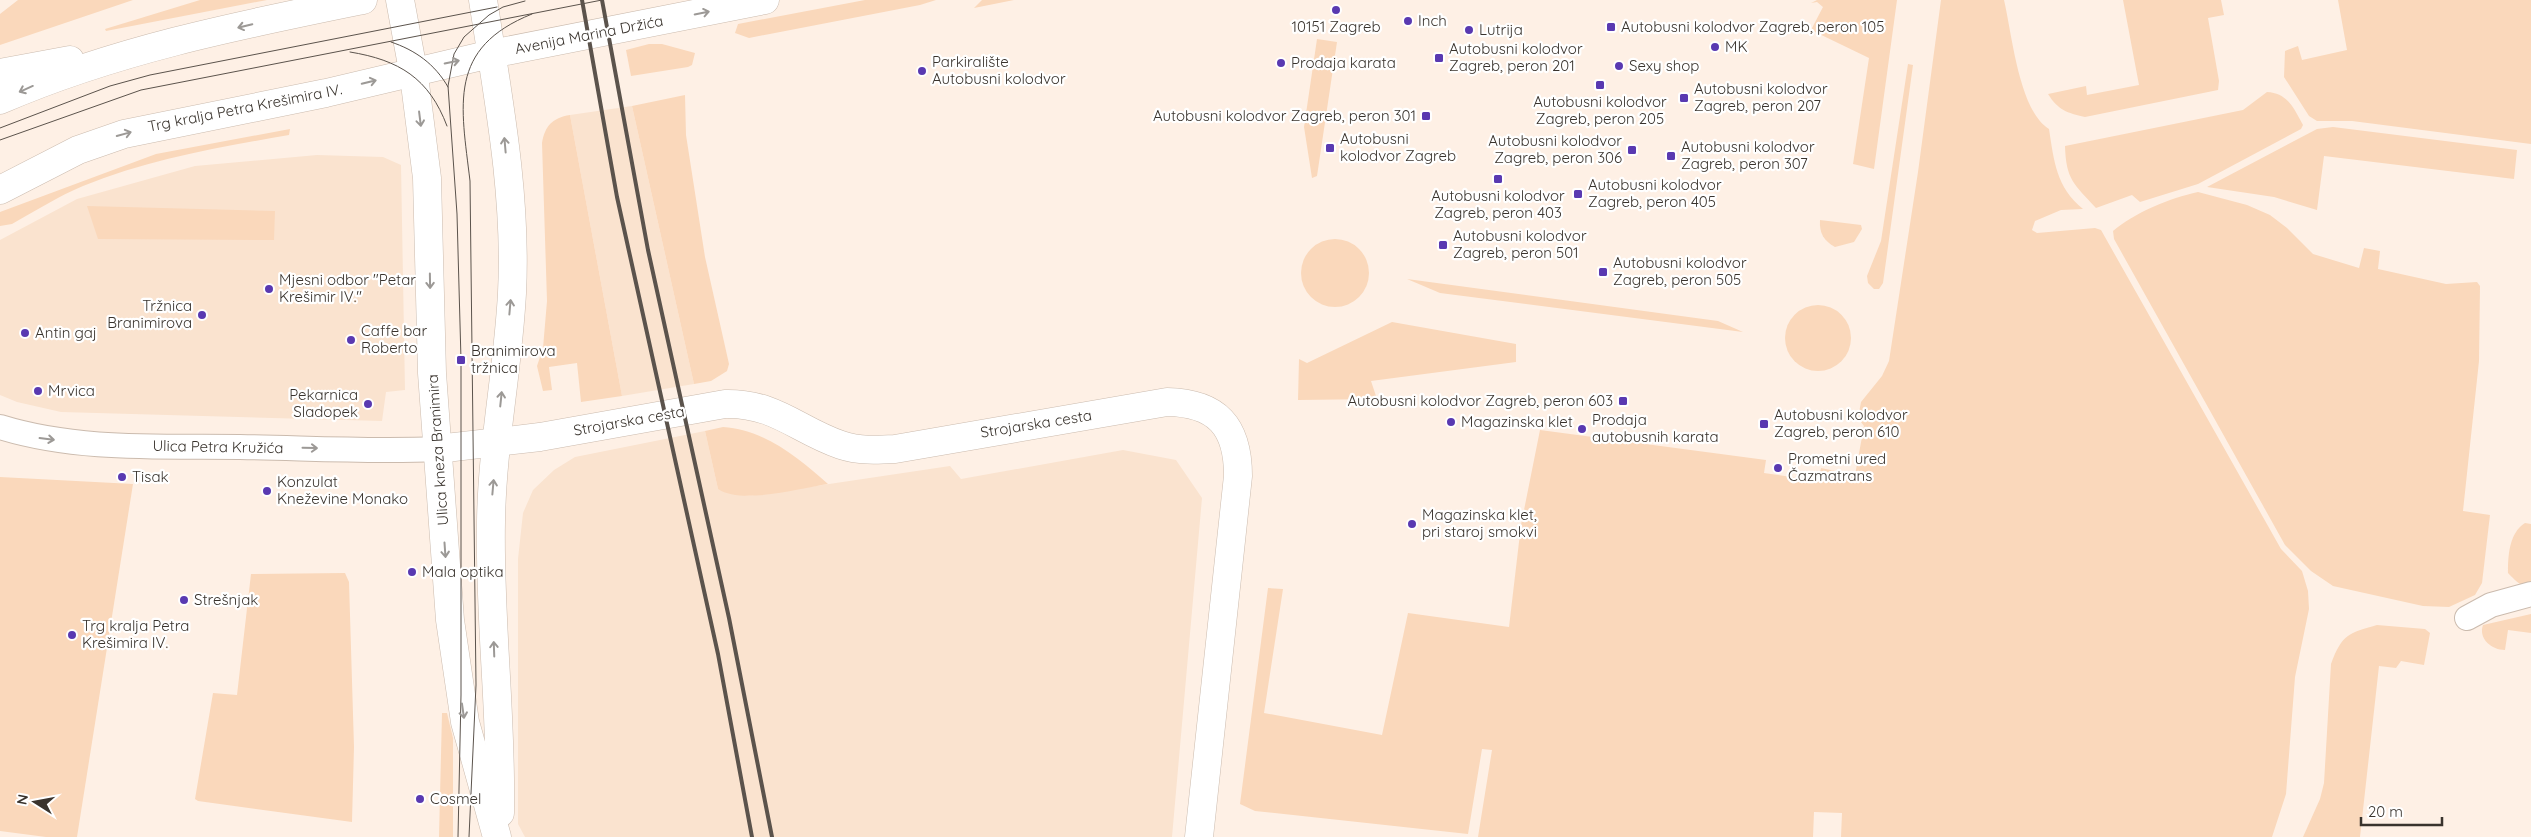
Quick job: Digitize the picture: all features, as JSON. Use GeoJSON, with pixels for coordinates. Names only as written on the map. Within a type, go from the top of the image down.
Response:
{"type":"FeatureCollection","features":[{"type":"Feature","properties":{"kind":"main road"},"geometry":{"type":"LineString","coordinates":[[0,100],[46,81],[122,56],[363,0]]}},
{"type":"Feature","properties":{"kind":"main road","name":"Ulica kneza Branimira"},"geometry":{"type":"LineString","coordinates":[[400,0],[413,71],[427,178],[437,449],[450,620],[465,722],[498,837]]}},
{"type":"Feature","properties":{"kind":"main road","name":"Ulica kneza Branimira"},"geometry":{"type":"LineString","coordinates":[[482,0],[503,130],[512,222],[512,293],[496,443],[490,566],[500,785],[498,837]]}},
{"type":"Feature","properties":{"kind":"main road","name":"Avenija Marina Držića"},"geometry":{"type":"LineString","coordinates":[[413,71],[765,0]]}},
{"type":"Feature","properties":{"kind":"main road"},"geometry":{"type":"LineString","coordinates":[[0,73],[37,64],[122,56]]}},
{"type":"Feature","properties":{"kind":"main road","name":"Trg kralja Petra Krešimira IV."},"geometry":{"type":"LineString","coordinates":[[0,169],[78,150],[108,139],[155,126],[326,93],[413,71]]}},
{"type":"Feature","properties":{"kind":"main road","name":"Trg kralja Petra Krešimira IV."},"geometry":{"type":"LineString","coordinates":[[0,190],[78,150]]}},
{"type":"Feature","properties":{"kind":"main road","name":"Strojarska cesta"},"geometry":{"type":"LineString","coordinates":[[437,449],[496,443],[725,404],[761,407],[842,446],[870,450],[895,448],[1167,402],[1193,404],[1213,412],[1225,426],[1236,449],[1238,476],[1199,837]]}},
{"type":"Feature","properties":{"kind":"street","name":"Ulica Petra Kružića"},"geometry":{"type":"LineString","coordinates":[[0,427],[32,437],[74,442],[133,445],[437,449]]}},
{"type":"Feature","properties":{"kind":"street"},"geometry":{"type":"LineString","coordinates":[[2467,618],[2491,605],[2531,594]]}},
{"type":"Feature","properties":{"kind":"shaded area"},"geometry":{"type":"Polygon","coordinates":[[[18,0],[133,0],[0,45],[0,14],[18,0]]]}},
{"type":"Feature","properties":{"kind":"shaded area"},"geometry":{"type":"Polygon","coordinates":[[[200,0],[267,0],[106,31],[105,29],[200,0]]]}},
{"type":"Feature","properties":{"kind":"shaded area"},"geometry":{"type":"Polygon","coordinates":[[[865,0],[936,0],[920,5],[749,38],[735,33],[738,24],[865,0]]]}},
{"type":"Feature","properties":{"kind":"shaded area"},"geometry":{"type":"Polygon","coordinates":[[[982,0],[1014,0],[974,8],[982,0]]]}},
{"type":"Feature","properties":{"kind":"shaded area"},"geometry":{"type":"Polygon","coordinates":[[[1817,0],[1897,0],[1874,169],[1853,164],[1869,58],[1811,30],[1823,7],[1817,2],[1811,3],[1817,0]]]}},
{"type":"Feature","properties":{"kind":"shaded area"},"geometry":{"type":"Polygon","coordinates":[[[1941,0],[2004,0],[2018,70],[2030,106],[2039,120],[2049,129],[2055,163],[2067,192],[2083,209],[2061,210],[2035,221],[2032,230],[2037,233],[2095,228],[2101,230],[2281,549],[2302,571],[2308,591],[2309,609],[2295,677],[2286,794],[2272,837],[1841,837],[1842,813],[1814,812],[1813,837],[1478,837],[1492,750],[1482,749],[1468,834],[1255,811],[1240,804],[1268,588],[1283,589],[1264,713],[1382,735],[1408,613],[1509,627],[1521,525],[1540,430],[1766,460],[1764,473],[1818,481],[1821,468],[1855,475],[1864,426],[1858,418],[1861,402],[1882,376],[1889,361],[1918,172],[1941,0]]]}},
{"type":"Feature","properties":{"kind":"shaded area"},"geometry":{"type":"Polygon","coordinates":[[[2123,0],[2221,0],[2224,15],[2208,18],[2219,81],[2218,90],[2085,117],[2068,112],[2055,104],[2048,94],[2086,86],[2087,95],[2139,85],[2123,0]]]}},
{"type":"Feature","properties":{"kind":"shaded area"},"geometry":{"type":"Polygon","coordinates":[[[2338,0],[2531,0],[2531,144],[2352,121],[2317,121],[2309,116],[2284,77],[2285,51],[2298,46],[2302,60],[2347,50],[2338,0]]]}},
{"type":"Feature","properties":{"kind":"shaded area"},"geometry":{"type":"Polygon","coordinates":[[[1317,39],[1337,42],[1317,176],[1312,178],[1304,127],[1317,39]]]}},
{"type":"Feature","properties":{"kind":"shaded area"},"geometry":{"type":"Polygon","coordinates":[[[649,44],[662,44],[695,53],[692,65],[631,76],[626,50],[649,44]]]}},
{"type":"Feature","properties":{"kind":"shaded area"},"geometry":{"type":"Polygon","coordinates":[[[1908,64],[1913,65],[1883,283],[1879,289],[1874,289],[1868,283],[1867,276],[1881,241],[1908,64]]]}},
{"type":"Feature","properties":{"kind":"shaded area"},"geometry":{"type":"Polygon","coordinates":[[[2267,92],[2280,95],[2290,103],[2303,125],[2301,129],[2198,184],[2140,202],[2132,195],[2096,208],[2077,187],[2069,174],[2065,146],[2243,110],[2267,92]]]}},
{"type":"Feature","properties":{"kind":"shaded area"},"geometry":{"type":"Polygon","coordinates":[[[685,95],[686,135],[705,257],[729,364],[727,371],[711,381],[694,384],[632,106],[685,95]]]}},
{"type":"Feature","properties":{"kind":"shaded area"},"geometry":{"type":"Polygon","coordinates":[[[632,106],[694,384],[622,396],[570,115],[632,106]]]}},
{"type":"Feature","properties":{"kind":"shaded area"},"geometry":{"type":"Polygon","coordinates":[[[570,115],[622,396],[581,402],[577,363],[549,367],[552,390],[543,391],[537,366],[543,348],[547,301],[542,143],[547,127],[550,124],[558,118],[570,115]]]}},
{"type":"Feature","properties":{"kind":"shaded area"},"geometry":{"type":"Polygon","coordinates":[[[2333,127],[2517,150],[2514,179],[2324,156],[2317,210],[2274,197],[2207,187],[2317,129],[2333,127]]]}},
{"type":"Feature","properties":{"kind":"shaded area"},"geometry":{"type":"Polygon","coordinates":[[[290,129],[289,135],[185,155],[133,168],[83,186],[12,224],[0,226],[0,212],[156,154],[290,129]]]}},
{"type":"Feature","properties":{"kind":"shaded area","name":"Tržnica Branimirova"},"geometry":{"type":"Polygon","coordinates":[[[317,155],[383,157],[401,165],[405,390],[386,392],[382,421],[61,412],[17,402],[0,395],[0,240],[77,199],[195,166],[317,155]]]}},
{"type":"Feature","properties":{"kind":"shaded area"},"geometry":{"type":"Polygon","coordinates":[[[2198,192],[2247,205],[2270,215],[2287,228],[2313,254],[2359,268],[2364,248],[2380,251],[2378,269],[2446,284],[2477,282],[2480,286],[2479,361],[2463,511],[2490,515],[2482,583],[2475,595],[2449,607],[2423,606],[2333,586],[2311,571],[2285,545],[2114,239],[2113,231],[2131,218],[2164,202],[2198,192]]]}},
{"type":"Feature","properties":{"kind":"shaded area"},"geometry":{"type":"Polygon","coordinates":[[[87,206],[275,211],[274,240],[98,239],[87,206]]]}},
{"type":"Feature","properties":{"kind":"shaded area"},"geometry":{"type":"Polygon","coordinates":[[[1820,220],[1861,225],[1862,229],[1854,242],[1835,247],[1823,236],[1820,229],[1820,220]]]}},
{"type":"Feature","properties":{"kind":"shaded area"},"geometry":{"type":"Polygon","coordinates":[[[1328,239],[1342,239],[1354,244],[1364,254],[1369,266],[1369,280],[1364,292],[1354,302],[1342,307],[1328,307],[1316,302],[1306,292],[1301,280],[1301,266],[1306,254],[1316,244],[1328,239]]]}},
{"type":"Feature","properties":{"kind":"shaded area"},"geometry":{"type":"Polygon","coordinates":[[[1407,279],[1718,321],[1743,332],[1440,293],[1407,279]]]}},
{"type":"Feature","properties":{"kind":"shaded area"},"geometry":{"type":"Polygon","coordinates":[[[1818,305],[1831,308],[1841,315],[1848,325],[1851,338],[1848,351],[1841,361],[1831,368],[1818,371],[1805,368],[1795,361],[1788,351],[1785,338],[1788,325],[1795,315],[1805,308],[1818,305]]]}},
{"type":"Feature","properties":{"kind":"shaded area"},"geometry":{"type":"Polygon","coordinates":[[[1392,322],[1516,344],[1516,362],[1371,381],[1377,399],[1298,400],[1299,359],[1307,363],[1392,322]]]}},
{"type":"Feature","properties":{"kind":"shaded area"},"geometry":{"type":"Polygon","coordinates":[[[723,427],[752,433],[780,446],[828,484],[756,496],[729,494],[718,489],[705,431],[723,427]]]}},
{"type":"Feature","properties":{"kind":"shaded area"},"geometry":{"type":"Polygon","coordinates":[[[705,431],[718,489],[749,496],[950,466],[961,479],[1123,450],[1176,460],[1202,498],[1172,837],[525,837],[518,824],[518,559],[523,513],[533,490],[554,470],[575,457],[705,431]]]}},
{"type":"Feature","properties":{"kind":"shaded area","name":"Trg kralja Petra Krešimira IV."},"geometry":{"type":"Polygon","coordinates":[[[0,477],[133,484],[77,837],[46,837],[0,831],[0,477]]]}},
{"type":"Feature","properties":{"kind":"shaded area"},"geometry":{"type":"Polygon","coordinates":[[[2525,523],[2531,524],[2531,586],[2521,584],[2508,573],[2510,545],[2520,527],[2525,523]]]}},
{"type":"Feature","properties":{"kind":"shaded area"},"geometry":{"type":"Polygon","coordinates":[[[345,573],[349,582],[354,747],[352,822],[198,801],[195,799],[213,693],[237,695],[251,574],[345,573]]]}},
{"type":"Feature","properties":{"kind":"shaded area"},"geometry":{"type":"Polygon","coordinates":[[[2531,614],[2531,633],[2508,630],[2505,650],[2491,646],[2482,635],[2483,625],[2531,614]]]}},
{"type":"Feature","properties":{"kind":"shaded area"},"geometry":{"type":"Polygon","coordinates":[[[2377,625],[2425,629],[2430,633],[2424,665],[2401,661],[2396,668],[2379,666],[2360,837],[2303,837],[2320,799],[2324,783],[2331,664],[2339,646],[2348,636],[2377,625]]]}},
{"type":"Feature","properties":{"kind":"shaded area"},"geometry":{"type":"Polygon","coordinates":[[[442,713],[447,713],[453,738],[453,837],[439,837],[442,713]]]}},
{"type":"Feature","properties":{"kind":"tram line"},"geometry":{"type":"LineString","coordinates":[[0,140],[141,90],[602,0]]}},
{"type":"Feature","properties":{"kind":"tram line"},"geometry":{"type":"LineString","coordinates":[[458,837],[461,695],[461,360],[457,214],[448,86],[454,54],[464,37],[489,15],[503,7],[525,1]]}},
{"type":"Feature","properties":{"kind":"tram line"},"geometry":{"type":"LineString","coordinates":[[0,128],[110,86],[150,75],[497,7]]}},
{"type":"Feature","properties":{"kind":"tram line"},"geometry":{"type":"LineString","coordinates":[[469,837],[476,685],[470,181],[463,104],[466,82],[473,62],[485,44],[505,28],[532,14]]}},
{"type":"Feature","properties":{"kind":"tram line"},"geometry":{"type":"LineString","coordinates":[[391,42],[408,49],[424,59],[437,71],[448,87]]}},
{"type":"Feature","properties":{"kind":"tram line"},"geometry":{"type":"LineString","coordinates":[[350,52],[383,60],[410,74],[431,95],[440,109],[447,126]]}},
{"type":"Feature","properties":{"kind":"railway"},"geometry":{"type":"LineString","coordinates":[[582,0],[617,197],[718,654],[752,837]]}},
{"type":"Feature","properties":{"kind":"railway"},"geometry":{"type":"LineString","coordinates":[[602,0],[648,250],[729,618],[772,837]]}},
{"type":"Feature","properties":{"kind":"place","name":"10151 Zagreb"},"geometry":{"type":"Point","coordinates":[1336,10]}},
{"type":"Feature","properties":{"kind":"place","name":"Inch"},"geometry":{"type":"Point","coordinates":[1408,21]}},
{"type":"Feature","properties":{"kind":"place","name":"Autobusni kolodvor Zagreb, peron 105"},"geometry":{"type":"Point","coordinates":[1611,27]}},
{"type":"Feature","properties":{"kind":"place","name":"Lutrija"},"geometry":{"type":"Point","coordinates":[1469,30]}},
{"type":"Feature","properties":{"kind":"place","name":"MK"},"geometry":{"type":"Point","coordinates":[1715,47]}},
{"type":"Feature","properties":{"kind":"place","name":"Autobusni kolodvor Zagreb, peron 201"},"geometry":{"type":"Point","coordinates":[1439,58]}},
{"type":"Feature","properties":{"kind":"place","name":"Prodaja karata"},"geometry":{"type":"Point","coordinates":[1281,63]}},
{"type":"Feature","properties":{"kind":"place","name":"Sexy shop"},"geometry":{"type":"Point","coordinates":[1619,66]}},
{"type":"Feature","properties":{"kind":"place","name":"Parkiralište Autobusni kolodvor"},"geometry":{"type":"Point","coordinates":[922,71]}},
{"type":"Feature","properties":{"kind":"place","name":"Autobusni kolodvor Zagreb, peron 205"},"geometry":{"type":"Point","coordinates":[1600,85]}},
{"type":"Feature","properties":{"kind":"place","name":"Autobusni kolodvor Zagreb, peron 207"},"geometry":{"type":"Point","coordinates":[1684,98]}},
{"type":"Feature","properties":{"kind":"place","name":"Autobusni kolodvor Zagreb, peron 301"},"geometry":{"type":"Point","coordinates":[1426,116]}},
{"type":"Feature","properties":{"kind":"place","name":"Autobusni kolodvor Zagreb"},"geometry":{"type":"Point","coordinates":[1330,148]}},
{"type":"Feature","properties":{"kind":"place","name":"Autobusni kolodvor Zagreb, peron 306"},"geometry":{"type":"Point","coordinates":[1632,150]}},
{"type":"Feature","properties":{"kind":"place","name":"Autobusni kolodvor Zagreb, peron 307"},"geometry":{"type":"Point","coordinates":[1671,156]}},
{"type":"Feature","properties":{"kind":"place","name":"Autobusni kolodvor Zagreb, peron 403"},"geometry":{"type":"Point","coordinates":[1498,179]}},
{"type":"Feature","properties":{"kind":"place","name":"Autobusni kolodvor Zagreb, peron 405"},"geometry":{"type":"Point","coordinates":[1578,194]}},
{"type":"Feature","properties":{"kind":"place","name":"Autobusni kolodvor Zagreb, peron 501"},"geometry":{"type":"Point","coordinates":[1443,245]}},
{"type":"Feature","properties":{"kind":"place","name":"Autobusni kolodvor Zagreb, peron 505"},"geometry":{"type":"Point","coordinates":[1603,272]}},
{"type":"Feature","properties":{"kind":"place","name":"Mjesni odbor \"Petar Krešimir IV.\""},"geometry":{"type":"Point","coordinates":[269,289]}},
{"type":"Feature","properties":{"kind":"place","name":"Tržnica Branimirova"},"geometry":{"type":"Point","coordinates":[202,315]}},
{"type":"Feature","properties":{"kind":"place","name":"Antin gaj"},"geometry":{"type":"Point","coordinates":[25,333]}},
{"type":"Feature","properties":{"kind":"place","name":"Caffe bar Roberto"},"geometry":{"type":"Point","coordinates":[351,340]}},
{"type":"Feature","properties":{"kind":"place","name":"Branimirova tržnica"},"geometry":{"type":"Point","coordinates":[461,360]}},
{"type":"Feature","properties":{"kind":"place","name":"Mrvica"},"geometry":{"type":"Point","coordinates":[38,391]}},
{"type":"Feature","properties":{"kind":"place","name":"Autobusni kolodvor Zagreb, peron 603"},"geometry":{"type":"Point","coordinates":[1623,401]}},
{"type":"Feature","properties":{"kind":"place","name":"Pekarnica Sladopek"},"geometry":{"type":"Point","coordinates":[368,404]}},
{"type":"Feature","properties":{"kind":"place","name":"Magazinska klet"},"geometry":{"type":"Point","coordinates":[1451,422]}},
{"type":"Feature","properties":{"kind":"place","name":"Autobusni kolodvor Zagreb, peron 610"},"geometry":{"type":"Point","coordinates":[1764,424]}},
{"type":"Feature","properties":{"kind":"place","name":"Prodaja autobusnih karata"},"geometry":{"type":"Point","coordinates":[1582,429]}},
{"type":"Feature","properties":{"kind":"place","name":"Prometni ured Čazmatrans"},"geometry":{"type":"Point","coordinates":[1778,468]}},
{"type":"Feature","properties":{"kind":"place","name":"Tisak"},"geometry":{"type":"Point","coordinates":[122,477]}},
{"type":"Feature","properties":{"kind":"place","name":"Konzulat Kneževine Monako"},"geometry":{"type":"Point","coordinates":[267,491]}},
{"type":"Feature","properties":{"kind":"place","name":"Magazinska klet, pri staroj smokvi"},"geometry":{"type":"Point","coordinates":[1412,524]}},
{"type":"Feature","properties":{"kind":"place","name":"Mala optika"},"geometry":{"type":"Point","coordinates":[412,572]}},
{"type":"Feature","properties":{"kind":"place","name":"Strešnjak"},"geometry":{"type":"Point","coordinates":[184,600]}},
{"type":"Feature","properties":{"kind":"place","name":"Trg kralja Petra Krešimira IV."},"geometry":{"type":"Point","coordinates":[72,635]}},
{"type":"Feature","properties":{"kind":"place","name":"Cosmel"},"geometry":{"type":"Point","coordinates":[420,799]}}]}
